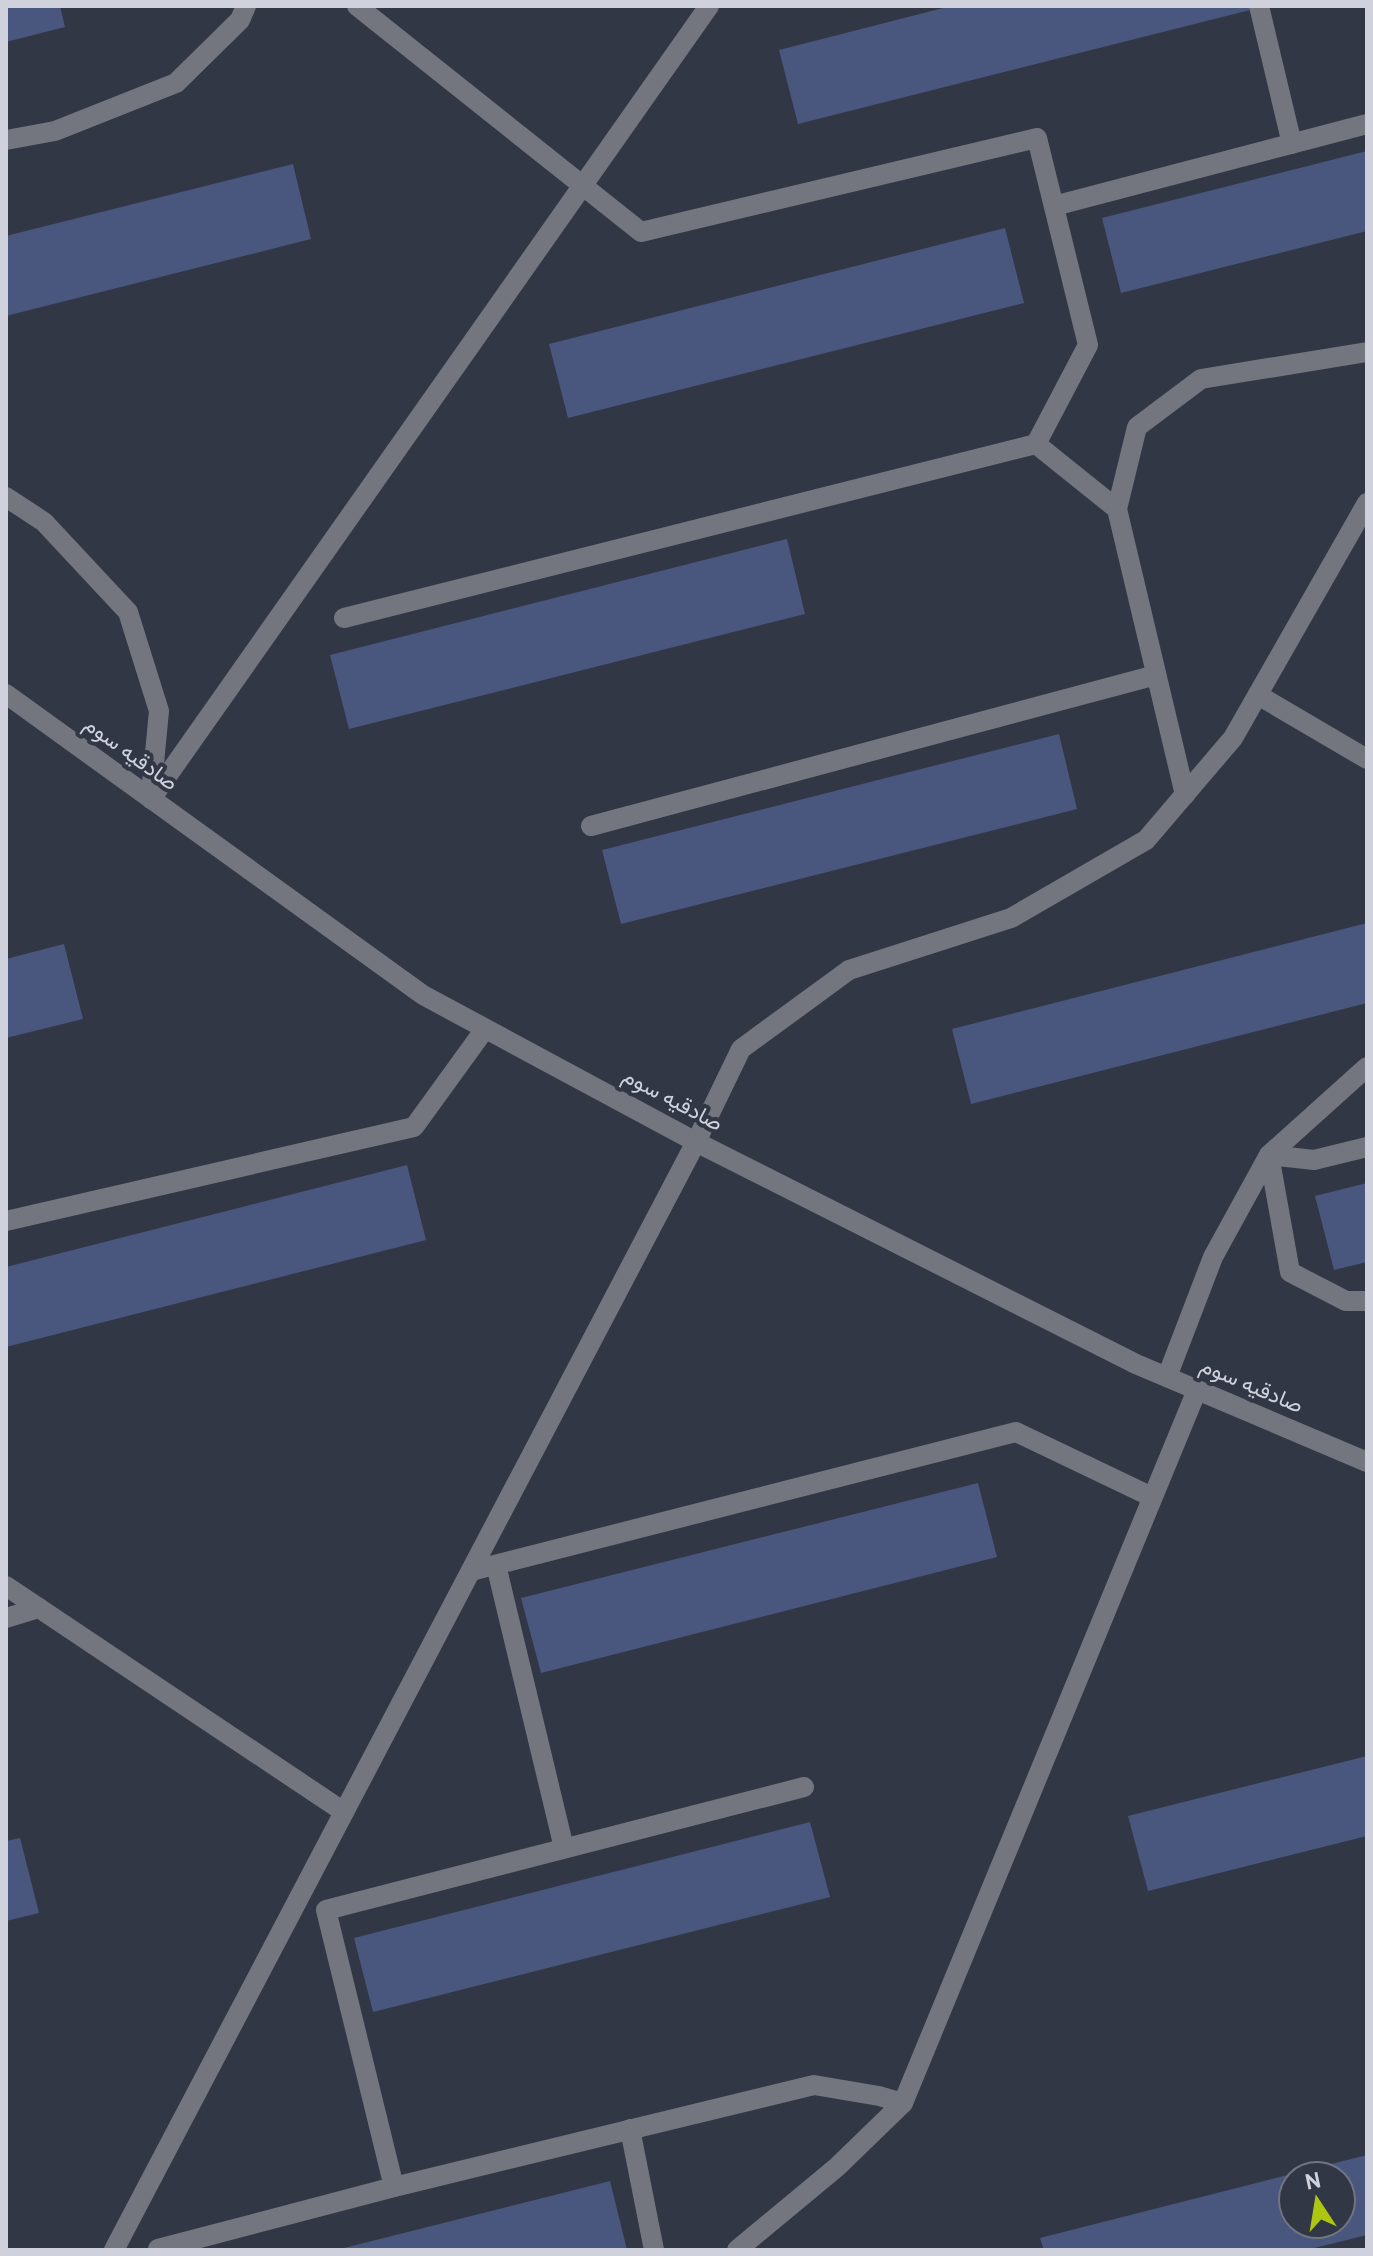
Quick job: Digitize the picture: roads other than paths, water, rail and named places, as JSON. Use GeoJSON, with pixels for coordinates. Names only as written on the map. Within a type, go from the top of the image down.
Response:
{"type":"FeatureCollection","features":[{"type":"Feature","properties":{"kind":"street"},"geometry":{"type":"LineString","coordinates":[[6,140],[55,131],[176,83],[240,20],[246,6]]}},
{"type":"Feature","properties":{"kind":"street"},"geometry":{"type":"LineString","coordinates":[[344,618],[1036,444],[1088,345],[1037,138],[641,232],[357,6]]}},
{"type":"Feature","properties":{"kind":"street"},"geometry":{"type":"LineString","coordinates":[[151,799],[709,6]]}},
{"type":"Feature","properties":{"kind":"street"},"geometry":{"type":"LineString","coordinates":[[1259,6],[1292,144]]}},
{"type":"Feature","properties":{"kind":"street"},"geometry":{"type":"LineString","coordinates":[[1054,206],[1367,124]]}},
{"type":"Feature","properties":{"kind":"street"},"geometry":{"type":"LineString","coordinates":[[1185,795],[1117,509],[1137,427],[1201,379],[1367,352]]}},
{"type":"Feature","properties":{"kind":"street"},"geometry":{"type":"LineString","coordinates":[[1036,444],[1117,509]]}},
{"type":"Feature","properties":{"kind":"street"},"geometry":{"type":"LineString","coordinates":[[6,497],[44,522],[128,612],[159,711],[151,799]]}},
{"type":"Feature","properties":{"kind":"street"},"geometry":{"type":"LineString","coordinates":[[114,2250],[696,1142],[741,1049],[849,970],[1011,918],[1146,840],[1233,738],[1367,503]]}},
{"type":"Feature","properties":{"kind":"street"},"geometry":{"type":"LineString","coordinates":[[591,826],[1156,675]]}},
{"type":"Feature","properties":{"kind":"street","name":"صادقیه سوم"},"geometry":{"type":"LineString","coordinates":[[6,694],[423,995],[696,1142],[1167,1377],[1367,1462]]}},
{"type":"Feature","properties":{"kind":"street"},"geometry":{"type":"LineString","coordinates":[[1258,695],[1367,759]]}},
{"type":"Feature","properties":{"kind":"street"},"geometry":{"type":"LineString","coordinates":[[6,1221],[414,1127],[485,1029]]}},
{"type":"Feature","properties":{"kind":"street"},"geometry":{"type":"LineString","coordinates":[[1167,1377],[1213,1257],[1269,1155],[1367,1067]]}},
{"type":"Feature","properties":{"kind":"street"},"geometry":{"type":"LineString","coordinates":[[1269,1155],[1314,1160],[1367,1147]]}},
{"type":"Feature","properties":{"kind":"street"},"geometry":{"type":"LineString","coordinates":[[1269,1155],[1290,1272],[1346,1301],[1367,1301]]}},
{"type":"Feature","properties":{"kind":"street"},"geometry":{"type":"LineString","coordinates":[[737,2250],[837,2167],[903,2103],[1197,1390]]}},
{"type":"Feature","properties":{"kind":"street"},"geometry":{"type":"LineString","coordinates":[[471,1571],[1016,1432],[1152,1497]]}},
{"type":"Feature","properties":{"kind":"street"},"geometry":{"type":"LineString","coordinates":[[496,1565],[564,1848]]}},
{"type":"Feature","properties":{"kind":"street"},"geometry":{"type":"LineString","coordinates":[[6,1586],[344,1812]]}},
{"type":"Feature","properties":{"kind":"street"},"geometry":{"type":"LineString","coordinates":[[6,1618],[39,1608]]}},
{"type":"Feature","properties":{"kind":"street"},"geometry":{"type":"LineString","coordinates":[[394,2187],[326,1910],[804,1787]]}},
{"type":"Feature","properties":{"kind":"street"},"geometry":{"type":"LineString","coordinates":[[158,2249],[394,2187],[814,2085],[903,2103]]}},
{"type":"Feature","properties":{"kind":"street"},"geometry":{"type":"LineString","coordinates":[[630,2129],[654,2250]]}}]}
